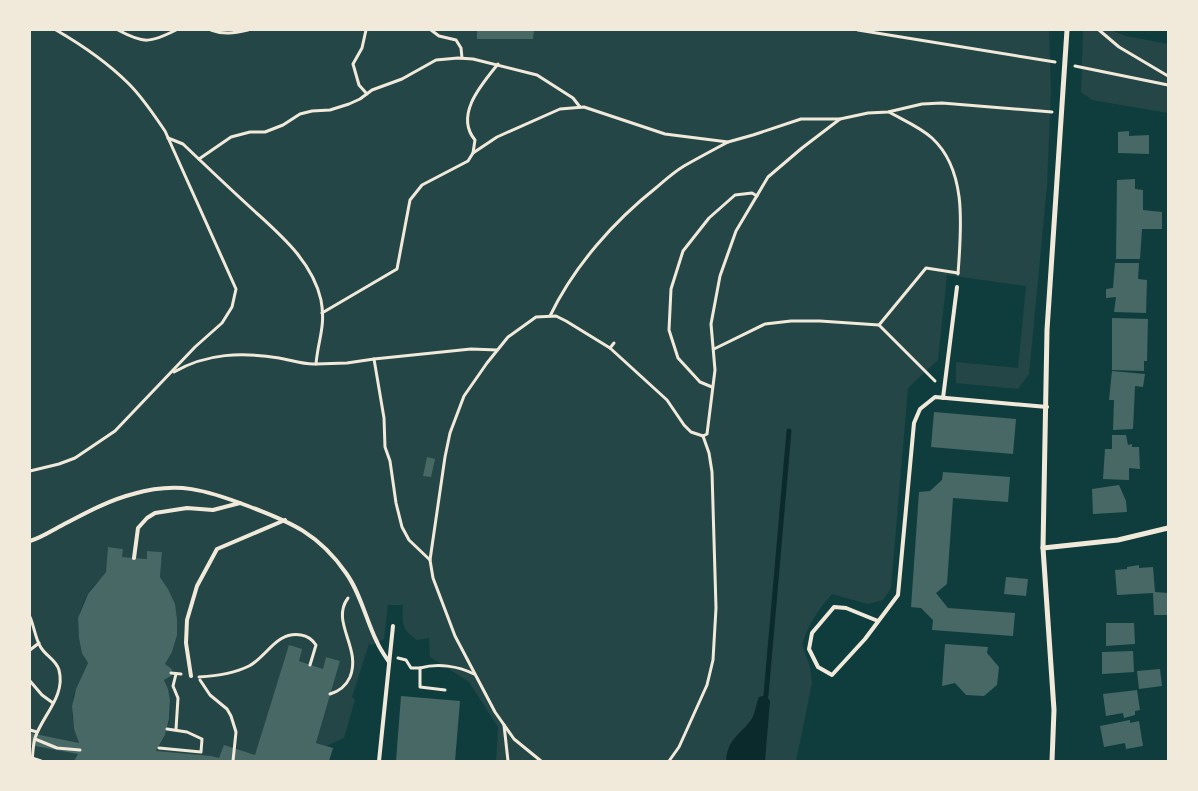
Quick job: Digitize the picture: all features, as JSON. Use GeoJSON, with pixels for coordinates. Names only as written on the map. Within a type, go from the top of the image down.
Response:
{"type":"FeatureCollection","features":[{"type":"Feature","properties":{"kind":"street"},"geometry":{"type":"LineString","coordinates":[[1052,761],[1054,710],[1043,548],[1048,330],[1067,30]]}},
{"type":"Feature","properties":{"kind":"street"},"geometry":{"type":"LineString","coordinates":[[1043,548],[1118,540],[1168,528]]}},
{"type":"Feature","properties":{"kind":"lane"},"geometry":{"type":"LineString","coordinates":[[943,398],[956,287]]}},
{"type":"Feature","properties":{"kind":"lane"},"geometry":{"type":"LineString","coordinates":[[878,621],[846,608],[834,607],[812,633],[809,649],[818,667],[832,675],[865,639],[898,595],[914,423],[920,409],[936,397],[1047,407]]}},
{"type":"Feature","properties":{"kind":"lane"},"geometry":{"type":"LineString","coordinates":[[30,541],[113,500],[151,489],[202,490],[286,520],[328,550],[348,575],[377,642],[389,662]]}},
{"type":"Feature","properties":{"kind":"lane"},"geometry":{"type":"LineString","coordinates":[[134,558],[138,528],[147,518],[155,513],[187,508],[213,510],[240,503]]}},
{"type":"Feature","properties":{"kind":"lane"},"geometry":{"type":"LineString","coordinates":[[191,676],[186,643],[187,620],[197,586],[217,549],[286,520]]}},
{"type":"Feature","properties":{"kind":"lane"},"geometry":{"type":"LineString","coordinates":[[379,761],[393,626]]}},
{"type":"Feature","properties":{"kind":"path"},"geometry":{"type":"LineString","coordinates":[[30,471],[75,458],[115,432],[195,348],[222,323],[232,307],[236,289],[168,138],[149,108],[128,84],[95,55],[56,30]]}},
{"type":"Feature","properties":{"kind":"path"},"geometry":{"type":"LineString","coordinates":[[118,30],[128,36],[148,41],[176,30]]}},
{"type":"Feature","properties":{"kind":"path"},"geometry":{"type":"LineString","coordinates":[[211,30],[230,34],[248,30]]}},
{"type":"Feature","properties":{"kind":"path"},"geometry":{"type":"LineString","coordinates":[[366,30],[362,48],[353,64],[359,85],[367,94]]}},
{"type":"Feature","properties":{"kind":"path"},"geometry":{"type":"LineString","coordinates":[[431,30],[439,36],[456,40],[461,48],[462,58]]}},
{"type":"Feature","properties":{"kind":"path"},"geometry":{"type":"LineString","coordinates":[[858,30],[1062,64]]}},
{"type":"Feature","properties":{"kind":"path"},"geometry":{"type":"LineString","coordinates":[[1100,30],[1119,47],[1168,76]]}},
{"type":"Feature","properties":{"kind":"path"},"geometry":{"type":"LineString","coordinates":[[199,159],[231,137],[250,132],[265,132],[282,125],[300,114],[330,110],[349,104],[372,90],[402,79],[436,60],[474,58],[537,75],[573,98],[580,107]]}},
{"type":"Feature","properties":{"kind":"path"},"geometry":{"type":"LineString","coordinates":[[322,313],[397,269],[410,200],[422,185],[468,161],[473,153],[475,140],[470,134],[468,123],[472,98],[498,64]]}},
{"type":"Feature","properties":{"kind":"path"},"geometry":{"type":"LineString","coordinates":[[1072,66],[1168,85]]}},
{"type":"Feature","properties":{"kind":"path"},"geometry":{"type":"LineString","coordinates":[[550,316],[567,284],[584,261],[624,215],[683,167],[728,142],[801,118],[840,119],[868,113],[888,112],[922,104],[942,103],[1062,113]]}},
{"type":"Feature","properties":{"kind":"path"},"geometry":{"type":"LineString","coordinates":[[473,153],[497,137],[560,109],[580,107],[665,134],[728,142]]}},
{"type":"Feature","properties":{"kind":"path"},"geometry":{"type":"LineString","coordinates":[[888,112],[932,137],[947,156],[958,186],[961,233],[956,287]]}},
{"type":"Feature","properties":{"kind":"path"},"geometry":{"type":"LineString","coordinates":[[541,761],[514,739],[504,724],[455,636],[432,578],[430,560],[450,433],[464,396],[508,337],[536,317],[556,316],[610,348],[667,400],[691,432],[703,436],[707,434],[715,370],[711,324],[720,276],[736,231],[768,177],[840,119]]}},
{"type":"Feature","properties":{"kind":"path"},"geometry":{"type":"LineString","coordinates":[[168,138],[183,144],[275,228],[293,248],[309,272],[315,283],[322,313],[322,332],[316,364]]}},
{"type":"Feature","properties":{"kind":"path"},"geometry":{"type":"LineString","coordinates":[[712,387],[700,382],[678,358],[669,330],[671,289],[683,251],[709,218],[735,195],[752,193],[757,196]]}},
{"type":"Feature","properties":{"kind":"path"},"geometry":{"type":"LineString","coordinates":[[879,324],[926,268],[958,273]]}},
{"type":"Feature","properties":{"kind":"path"},"geometry":{"type":"LineString","coordinates":[[714,350],[764,324],[791,321],[879,324],[944,390]]}},
{"type":"Feature","properties":{"kind":"path"},"geometry":{"type":"LineString","coordinates":[[610,348],[614,343]]}},
{"type":"Feature","properties":{"kind":"path"},"geometry":{"type":"LineString","coordinates":[[169,375],[199,361],[224,354],[268,356],[308,365],[347,363],[471,349],[498,350]]}},
{"type":"Feature","properties":{"kind":"path"},"geometry":{"type":"LineString","coordinates":[[374,359],[384,418],[385,447],[390,461],[396,503],[402,527],[409,540],[430,560]]}},
{"type":"Feature","properties":{"kind":"path"},"geometry":{"type":"LineString","coordinates":[[669,761],[679,748],[707,685],[713,660],[716,608],[712,472],[709,452],[703,436]]}},
{"type":"Feature","properties":{"kind":"path"},"geometry":{"type":"LineString","coordinates":[[330,694],[338,692],[346,685],[354,665],[342,613],[345,602],[356,591]]}},
{"type":"Feature","properties":{"kind":"path"},"geometry":{"type":"LineString","coordinates":[[30,617],[38,643],[45,653],[54,660],[59,671],[60,684],[53,703],[34,739],[32,759],[41,761]]}},
{"type":"Feature","properties":{"kind":"path"},"geometry":{"type":"LineString","coordinates":[[176,729],[178,698],[173,686],[174,673],[198,677],[231,673],[252,664],[270,646],[294,634],[309,637],[316,645],[310,664]]}},
{"type":"Feature","properties":{"kind":"path"},"geometry":{"type":"LineString","coordinates":[[30,650],[38,643]]}},
{"type":"Feature","properties":{"kind":"path"},"geometry":{"type":"LineString","coordinates":[[389,656],[406,660],[411,668],[430,665],[452,667],[464,669],[475,675]]}},
{"type":"Feature","properties":{"kind":"path"},"geometry":{"type":"LineString","coordinates":[[420,668],[420,687],[445,690]]}},
{"type":"Feature","properties":{"kind":"path"},"geometry":{"type":"LineString","coordinates":[[198,677],[210,695],[227,709],[231,716],[236,732],[233,761]]}},
{"type":"Feature","properties":{"kind":"path"},"geometry":{"type":"LineString","coordinates":[[30,681],[42,695],[53,703]]}},
{"type":"Feature","properties":{"kind":"path"},"geometry":{"type":"LineString","coordinates":[[504,724],[508,761]]}},
{"type":"Feature","properties":{"kind":"path"},"geometry":{"type":"LineString","coordinates":[[159,748],[200,752],[202,740],[187,732],[167,729]]}},
{"type":"Feature","properties":{"kind":"path"},"geometry":{"type":"LineString","coordinates":[[30,730],[37,732]]}},
{"type":"Feature","properties":{"kind":"path"},"geometry":{"type":"LineString","coordinates":[[34,739],[57,748],[80,750]]}},
{"type":"Feature","properties":{"kind":"shaded area"},"geometry":{"type":"Polygon","coordinates":[[[30,30],[1049,30],[1051,90],[1047,186],[1029,374],[1018,389],[956,383],[956,362],[1018,368],[1026,286],[947,275],[938,360],[908,388],[891,588],[883,600],[868,604],[832,594],[822,605],[811,623],[802,644],[810,667],[812,683],[796,761],[496,761],[498,727],[469,682],[430,657],[429,638],[417,640],[405,629],[403,605],[388,605],[384,639],[372,645],[369,644],[352,697],[355,700],[344,738],[326,746],[316,743],[340,661],[326,657],[323,669],[299,661],[253,761],[155,753],[168,727],[170,718],[170,698],[164,680],[171,676],[172,669],[165,664],[175,642],[177,631],[175,609],[167,587],[160,577],[162,552],[148,551],[147,559],[122,557],[123,549],[109,547],[106,571],[91,589],[82,607],[80,616],[79,635],[88,663],[73,696],[72,714],[80,752],[74,761],[30,761],[30,30]]]}},
{"type":"Feature","properties":{"kind":"shaded area"},"geometry":{"type":"Polygon","coordinates":[[[1083,30],[1110,30],[1126,36],[1168,44],[1168,113],[1092,100],[1081,92],[1083,30]]]}},
{"type":"Feature","properties":{"kind":"shaded area"},"geometry":{"type":"Polygon","coordinates":[[[766,695],[770,701],[765,761],[726,761],[729,747],[752,718],[759,697],[766,695]]]}},
{"type":"Feature","properties":{"kind":"building"},"geometry":{"type":"Polygon","coordinates":[[[477,30],[534,30],[533,39],[477,39],[477,30]]]}},
{"type":"Feature","properties":{"kind":"building"},"geometry":{"type":"Polygon","coordinates":[[[1129,131],[1129,136],[1149,135],[1149,154],[1118,153],[1118,132],[1129,131]]]}},
{"type":"Feature","properties":{"kind":"building"},"geometry":{"type":"Polygon","coordinates":[[[1135,179],[1135,189],[1143,190],[1143,210],[1162,212],[1162,229],[1142,229],[1140,259],[1116,259],[1117,180],[1135,179]]]}},
{"type":"Feature","properties":{"kind":"building"},"geometry":{"type":"Polygon","coordinates":[[[1115,263],[1139,263],[1138,279],[1147,280],[1146,313],[1114,312],[1116,297],[1106,298],[1106,289],[1113,288],[1115,263]]]}},
{"type":"Feature","properties":{"kind":"building"},"geometry":{"type":"Polygon","coordinates":[[[1112,318],[1148,319],[1147,361],[1144,361],[1144,371],[1112,370],[1112,318]]]}},
{"type":"Feature","properties":{"kind":"building"},"geometry":{"type":"Polygon","coordinates":[[[1112,371],[1145,374],[1143,387],[1135,386],[1133,429],[1113,430],[1114,400],[1109,400],[1112,371]]]}},
{"type":"Feature","properties":{"kind":"building"},"geometry":{"type":"Polygon","coordinates":[[[934,412],[1016,419],[1013,454],[931,447],[934,412]]]}},
{"type":"Feature","properties":{"kind":"building"},"geometry":{"type":"Polygon","coordinates":[[[1112,435],[1126,435],[1128,445],[1132,444],[1132,447],[1139,447],[1140,469],[1129,468],[1129,480],[1103,479],[1105,449],[1112,449],[1112,435]]]}},
{"type":"Feature","properties":{"kind":"building"},"geometry":{"type":"Polygon","coordinates":[[[427,457],[435,459],[431,477],[423,476],[427,457]]]}},
{"type":"Feature","properties":{"kind":"building"},"geometry":{"type":"Polygon","coordinates":[[[943,472],[1010,477],[1008,502],[953,498],[947,584],[936,593],[948,608],[1015,613],[1013,636],[932,630],[933,620],[921,608],[911,607],[919,492],[930,491],[942,480],[943,472]]]}},
{"type":"Feature","properties":{"kind":"building"},"geometry":{"type":"Polygon","coordinates":[[[1119,485],[1126,501],[1127,512],[1093,514],[1092,489],[1119,485]]]}},
{"type":"Feature","properties":{"kind":"building"},"geometry":{"type":"Polygon","coordinates":[[[108,547],[123,549],[122,557],[147,559],[147,551],[162,552],[160,577],[175,604],[177,635],[172,652],[165,664],[172,669],[171,676],[164,680],[170,700],[169,719],[165,735],[156,751],[219,758],[224,745],[255,755],[289,645],[302,649],[299,661],[323,669],[326,657],[340,661],[316,743],[333,748],[329,761],[74,761],[78,754],[30,745],[30,733],[79,743],[74,729],[72,706],[76,689],[88,663],[82,653],[78,618],[88,594],[106,572],[108,547]]]}},
{"type":"Feature","properties":{"kind":"building"},"geometry":{"type":"Polygon","coordinates":[[[1139,565],[1139,568],[1153,567],[1155,592],[1168,593],[1168,615],[1154,615],[1153,593],[1117,595],[1115,570],[1139,565]]]}},
{"type":"Feature","properties":{"kind":"building"},"geometry":{"type":"Polygon","coordinates":[[[1006,577],[1028,579],[1026,596],[1004,594],[1006,577]]]}},
{"type":"Feature","properties":{"kind":"building"},"geometry":{"type":"Polygon","coordinates":[[[1106,623],[1134,623],[1135,644],[1106,646],[1106,623]]]}},
{"type":"Feature","properties":{"kind":"building"},"geometry":{"type":"Polygon","coordinates":[[[945,644],[988,647],[987,653],[999,667],[997,685],[984,696],[966,695],[955,683],[942,686],[945,644]]]}},
{"type":"Feature","properties":{"kind":"building"},"geometry":{"type":"Polygon","coordinates":[[[1133,651],[1134,672],[1102,674],[1102,652],[1133,651]]]}},
{"type":"Feature","properties":{"kind":"building"},"geometry":{"type":"Polygon","coordinates":[[[1160,669],[1162,686],[1139,689],[1137,671],[1160,669]]]}},
{"type":"Feature","properties":{"kind":"building"},"geometry":{"type":"Polygon","coordinates":[[[1137,690],[1140,710],[1135,711],[1135,715],[1124,718],[1123,713],[1106,716],[1103,694],[1137,690]]]}},
{"type":"Feature","properties":{"kind":"building"},"geometry":{"type":"Polygon","coordinates":[[[401,696],[460,701],[455,761],[396,761],[401,696]]]}},
{"type":"Feature","properties":{"kind":"building"},"geometry":{"type":"Polygon","coordinates":[[[1130,720],[1130,723],[1139,721],[1143,746],[1126,749],[1125,743],[1104,747],[1100,726],[1130,720]]]}},
{"type":"Feature","properties":{"kind":"waterway"},"geometry":{"type":"LineString","coordinates":[[766,695],[789,431]]}}]}
